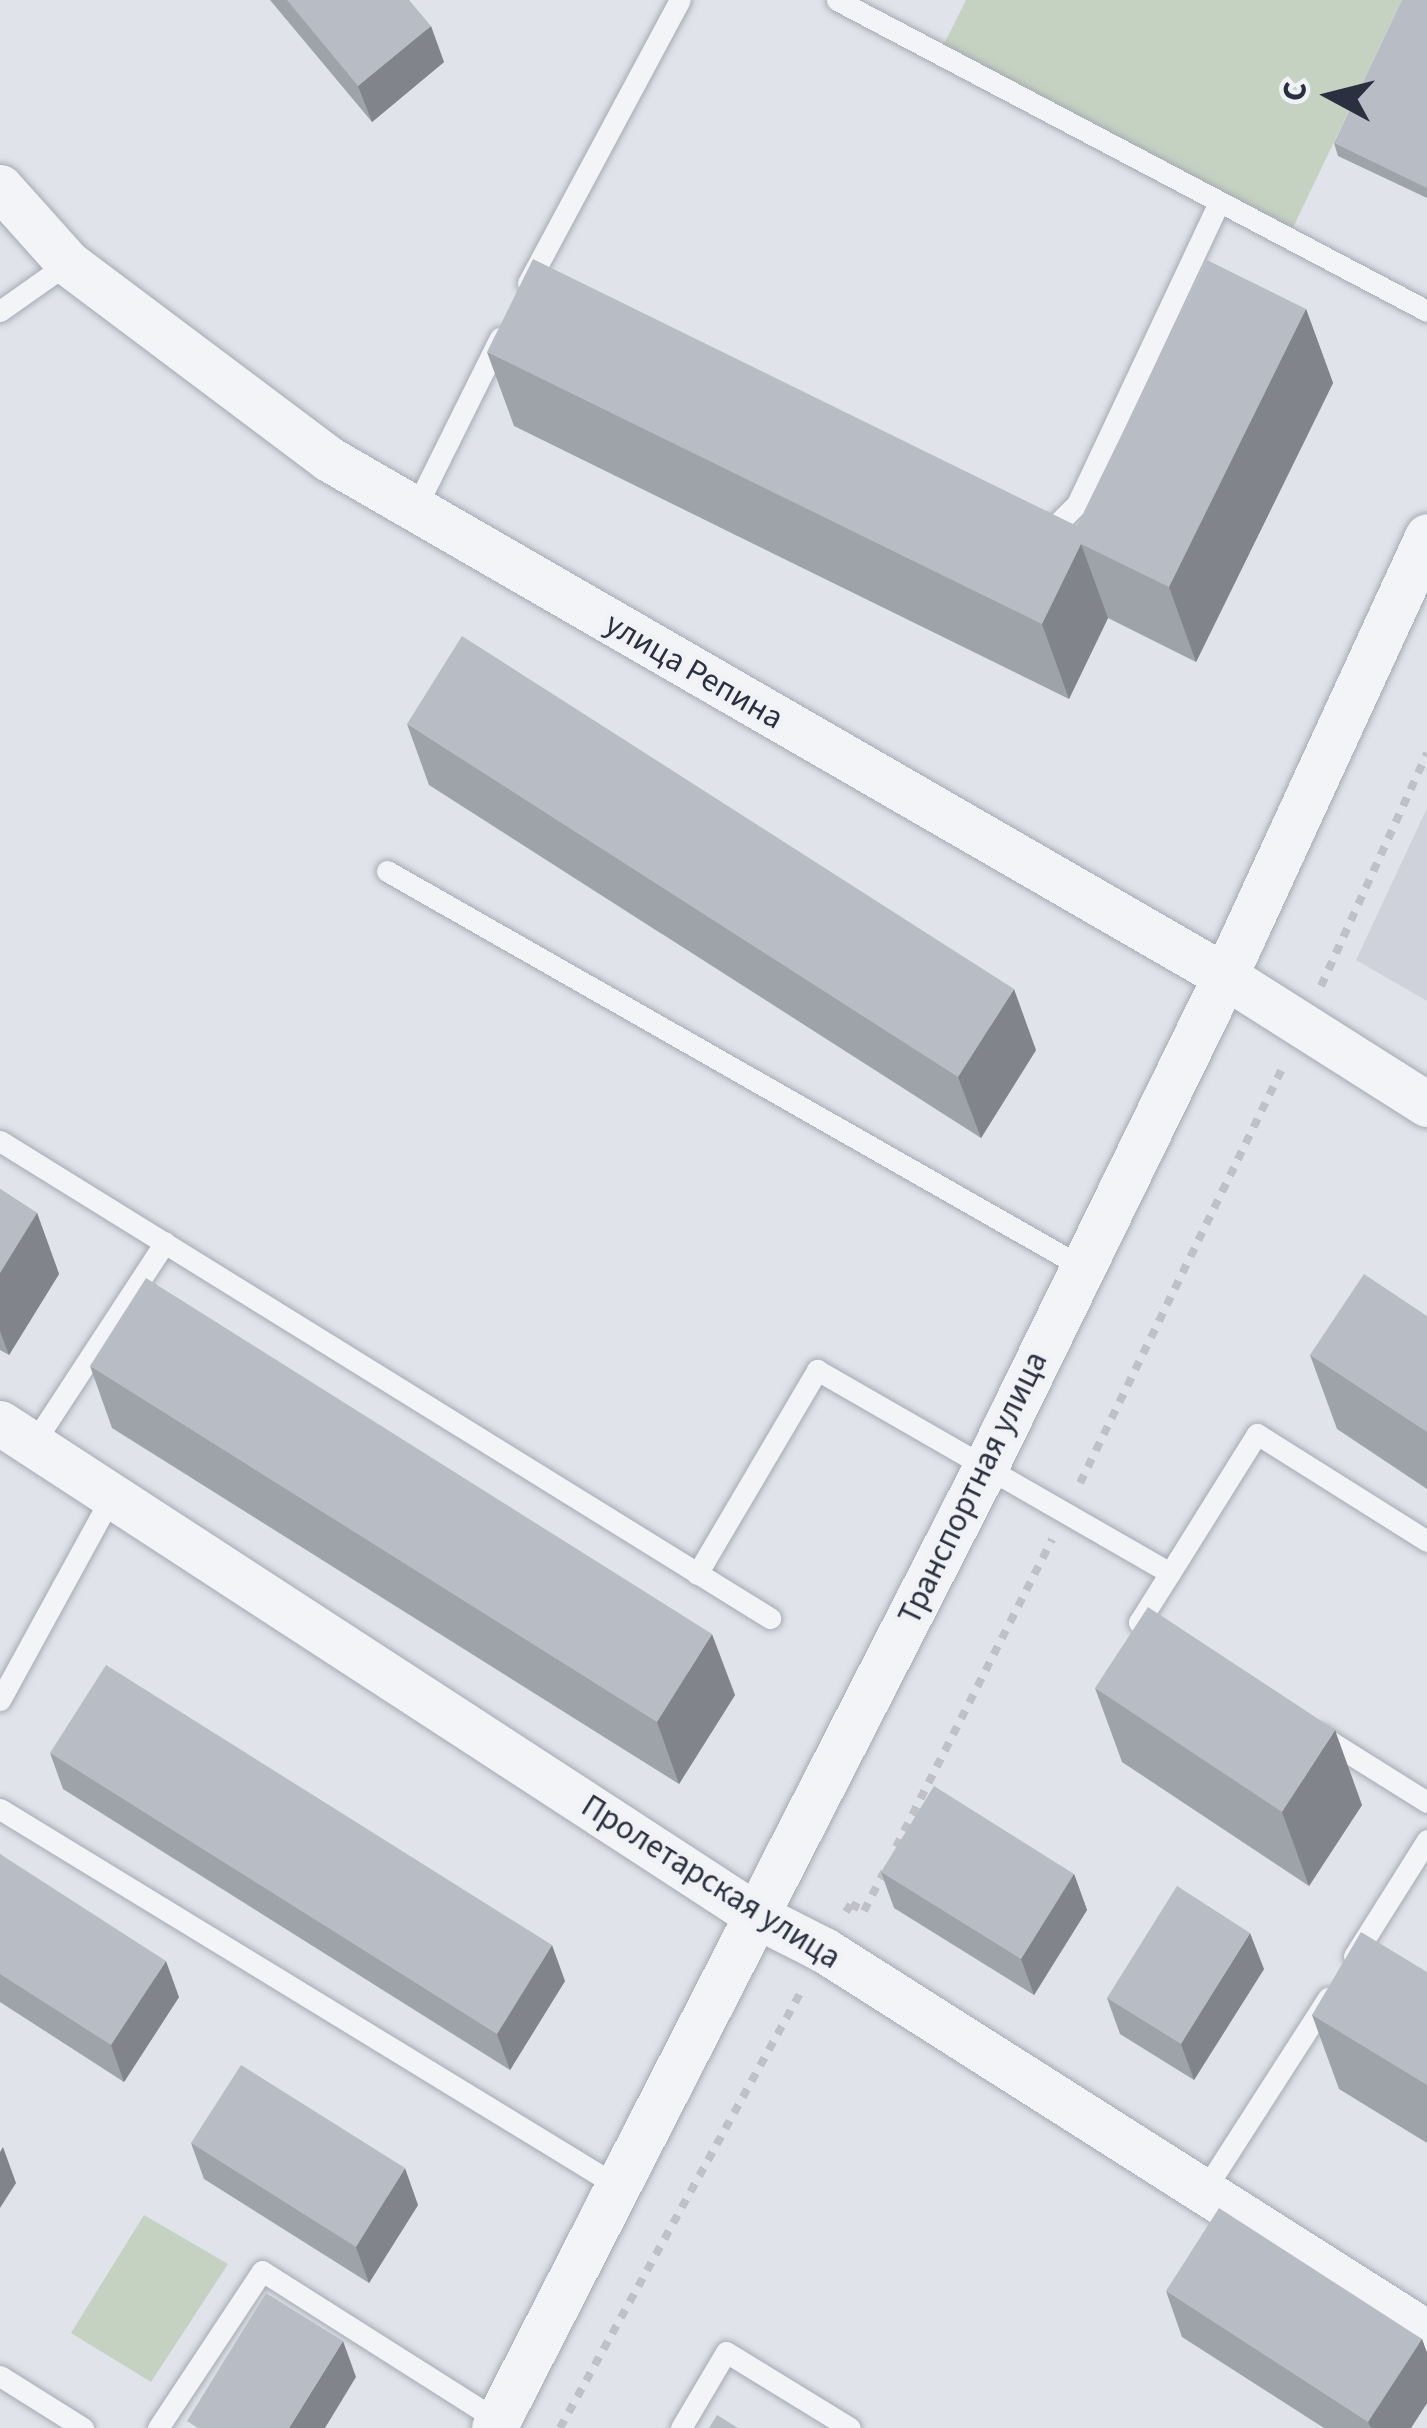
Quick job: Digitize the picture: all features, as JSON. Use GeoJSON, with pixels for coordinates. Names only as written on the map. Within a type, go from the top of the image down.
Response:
{"type":"FeatureCollection","features":[{"type":"Feature","properties":{"kind":"street","name":"улица Репина"},"geometry":{"type":"LineString","coordinates":[[0,187],[68,263],[329,459],[1226,976],[1427,1104]]}},
{"type":"Feature","properties":{"kind":"street","name":"Транспортная улица"},"geometry":{"type":"LineString","coordinates":[[501,2426],[616,2185],[758,1917],[986,1466],[1226,976],[1427,536]]}},
{"type":"Feature","properties":{"kind":"street","name":"Пролетарская улица"},"geometry":{"type":"LineString","coordinates":[[17,1434],[110,1499],[758,1917],[824,1950],[1202,2194],[1427,2332]]}},
{"type":"Feature","properties":{"kind":"lane"},"geometry":{"type":"LineString","coordinates":[[416,509],[525,289],[680,0]]}},
{"type":"Feature","properties":{"kind":"lane"},"geometry":{"type":"LineString","coordinates":[[836,0],[1427,311]]}},
{"type":"Feature","properties":{"kind":"lane"},"geometry":{"type":"LineString","coordinates":[[1015,526],[1053,528],[1077,503],[1218,205]]}},
{"type":"Feature","properties":{"kind":"lane"},"geometry":{"type":"LineString","coordinates":[[0,311],[68,263]]}},
{"type":"Feature","properties":{"kind":"lane"},"geometry":{"type":"LineString","coordinates":[[525,289],[546,299]]}},
{"type":"Feature","properties":{"kind":"lane"},"geometry":{"type":"LineString","coordinates":[[387,871],[1082,1267]]}},
{"type":"Feature","properties":{"kind":"lane"},"geometry":{"type":"LineString","coordinates":[[0,1141],[770,1618]]}},
{"type":"Feature","properties":{"kind":"lane"},"geometry":{"type":"LineString","coordinates":[[17,1434],[165,1242]]}},
{"type":"Feature","properties":{"kind":"lane"},"geometry":{"type":"LineString","coordinates":[[697,1574],[817,1370],[1067,1508],[1170,1573]]}},
{"type":"Feature","properties":{"kind":"lane"},"geometry":{"type":"LineString","coordinates":[[1176,1645],[1139,1622],[1257,1434],[1427,1541]]}},
{"type":"Feature","properties":{"kind":"lane"},"geometry":{"type":"LineString","coordinates":[[0,1700],[110,1499]]}},
{"type":"Feature","properties":{"kind":"lane"},"geometry":{"type":"LineString","coordinates":[[1290,1716],[1427,1802]]}},
{"type":"Feature","properties":{"kind":"lane"},"geometry":{"type":"LineString","coordinates":[[0,1809],[616,2185]]}},
{"type":"Feature","properties":{"kind":"lane"},"geometry":{"type":"LineString","coordinates":[[1202,2194],[1427,1840]]}},
{"type":"Feature","properties":{"kind":"lane"},"geometry":{"type":"LineString","coordinates":[[1367,1936],[1387,1948]]}},
{"type":"Feature","properties":{"kind":"lane"},"geometry":{"type":"LineString","coordinates":[[158,2428],[262,2271],[501,2426]]}},
{"type":"Feature","properties":{"kind":"lane"},"geometry":{"type":"LineString","coordinates":[[681,2428],[726,2352],[850,2428]]}},
{"type":"Feature","properties":{"kind":"lane"},"geometry":{"type":"LineString","coordinates":[[0,2376],[83,2428]]}},
{"type":"Feature","properties":{"kind":"path"},"geometry":{"type":"LineString","coordinates":[[560,2428],[851,1904],[864,1911],[1303,1026],[1427,753]]}},
{"type":"Feature","properties":{"kind":"shaded area"},"geometry":{"type":"Polygon","coordinates":[[[1427,808],[1427,1001],[1356,960],[1427,808]]]}},
{"type":"Feature","properties":{"kind":"green space"},"geometry":{"type":"Polygon","coordinates":[[[966,0],[1402,0],[1288,238],[936,60],[966,0]]]}},
{"type":"Feature","properties":{"kind":"green space"},"geometry":{"type":"Polygon","coordinates":[[[144,2215],[228,2264],[151,2382],[71,2333],[144,2215]]]}},
{"type":"Feature","properties":{"kind":"building"},"geometry":{"type":"Polygon","coordinates":[[[287,0],[409,0],[431,26],[358,86],[287,0]]]}},
{"type":"Feature","properties":{"kind":"building"},"geometry":{"type":"Polygon","coordinates":[[[1402,0],[1427,0],[1427,188],[1334,143],[1402,0]]]}},
{"type":"Feature","properties":{"kind":"building"},"geometry":{"type":"Polygon","coordinates":[[[533,259],[1077,526],[1207,260],[1306,309],[1169,587],[1081,544],[1042,624],[487,352],[533,259]]]}},
{"type":"Feature","properties":{"kind":"building"},"geometry":{"type":"Polygon","coordinates":[[[462,636],[1014,989],[958,1077],[407,724],[462,636]]]}},
{"type":"Feature","properties":{"kind":"building"},"geometry":{"type":"Polygon","coordinates":[[[0,1189],[37,1213],[0,1273],[0,1189]]]}},
{"type":"Feature","properties":{"kind":"building"},"geometry":{"type":"Polygon","coordinates":[[[1364,1274],[1427,1316],[1427,1432],[1310,1355],[1364,1274]]]}},
{"type":"Feature","properties":{"kind":"building"},"geometry":{"type":"Polygon","coordinates":[[[146,1278],[712,1634],[657,1722],[90,1366],[146,1278]]]}},
{"type":"Feature","properties":{"kind":"building"},"geometry":{"type":"Polygon","coordinates":[[[1148,1607],[1335,1730],[1282,1812],[1095,1688],[1148,1607]]]}},
{"type":"Feature","properties":{"kind":"building"},"geometry":{"type":"Polygon","coordinates":[[[106,1665],[552,1945],[497,2034],[50,1753],[106,1665]]]}},
{"type":"Feature","properties":{"kind":"building"},"geometry":{"type":"Polygon","coordinates":[[[934,1786],[1074,1874],[1021,1959],[881,1872],[934,1786]]]}},
{"type":"Feature","properties":{"kind":"building"},"geometry":{"type":"Polygon","coordinates":[[[0,1854],[166,1961],[111,2045],[0,1974],[0,1854]]]}},
{"type":"Feature","properties":{"kind":"building"},"geometry":{"type":"Polygon","coordinates":[[[1177,1886],[1250,1933],[1181,2044],[1107,1998],[1177,1886]]]}},
{"type":"Feature","properties":{"kind":"building"},"geometry":{"type":"Polygon","coordinates":[[[1361,1932],[1427,1972],[1427,2085],[1312,2015],[1361,1932]]]}},
{"type":"Feature","properties":{"kind":"building"},"geometry":{"type":"Polygon","coordinates":[[[241,2065],[405,2168],[356,2247],[191,2143],[241,2065]]]}},
{"type":"Feature","properties":{"kind":"building"},"geometry":{"type":"Polygon","coordinates":[[[1219,2208],[1422,2339],[1368,2422],[1166,2291],[1219,2208]]]}},
{"type":"Feature","properties":{"kind":"building"},"geometry":{"type":"Polygon","coordinates":[[[266,2293],[343,2341],[289,2428],[198,2428],[187,2421],[266,2293]]]}},
{"type":"Feature","properties":{"kind":"building"},"geometry":{"type":"Polygon","coordinates":[[[717,2415],[738,2428],[709,2428],[717,2415]]]}}]}
